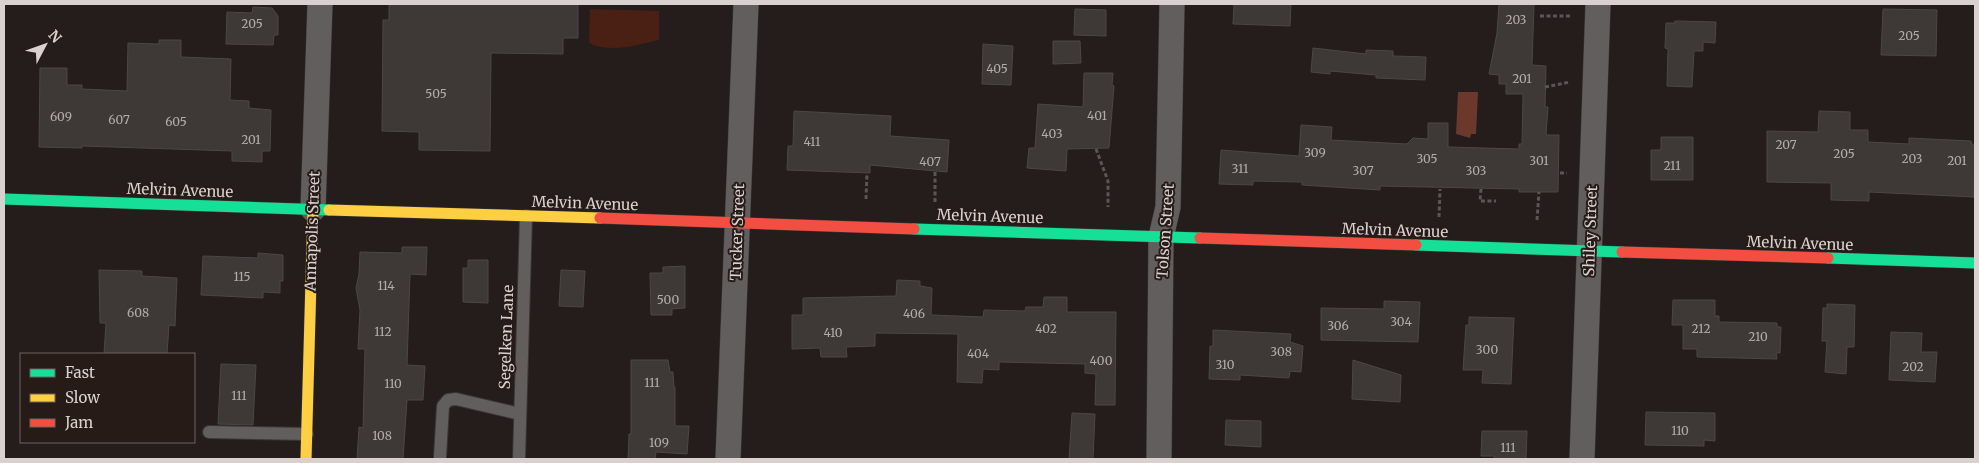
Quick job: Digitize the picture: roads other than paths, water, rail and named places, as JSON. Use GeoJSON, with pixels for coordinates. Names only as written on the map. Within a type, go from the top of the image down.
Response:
{"type":"FeatureCollection","features":[{"type":"Feature","properties":{"kind":"street","name":"Annapolis Street"},"geometry":{"type":"LineString","coordinates":[[306,459],[320,4]]}},
{"type":"Feature","properties":{"kind":"street","name":"Tucker Street"},"geometry":{"type":"LineString","coordinates":[[728,459],[746,4]]}},
{"type":"Feature","properties":{"kind":"street","name":"Tolson Street"},"geometry":{"type":"LineString","coordinates":[[1159,459],[1161,237],[1168,207],[1172,4]]}},
{"type":"Feature","properties":{"kind":"street","name":"Shiley Street"},"geometry":{"type":"LineString","coordinates":[[1582,459],[1598,4]]}},
{"type":"Feature","properties":{"kind":"street","name":"Melvin Avenue"},"geometry":{"type":"LineString","coordinates":[[4,199],[1975,263]]}},
{"type":"Feature","properties":{"kind":"lane","name":"Segelken Lane"},"geometry":{"type":"LineString","coordinates":[[518,459],[526,216]]}},
{"type":"Feature","properties":{"kind":"lane"},"geometry":{"type":"LineString","coordinates":[[440,457],[443,406],[448,400],[456,400],[520,414]]}},
{"type":"Feature","properties":{"kind":"lane"},"geometry":{"type":"LineString","coordinates":[[209,432],[307,434]]}}]}
